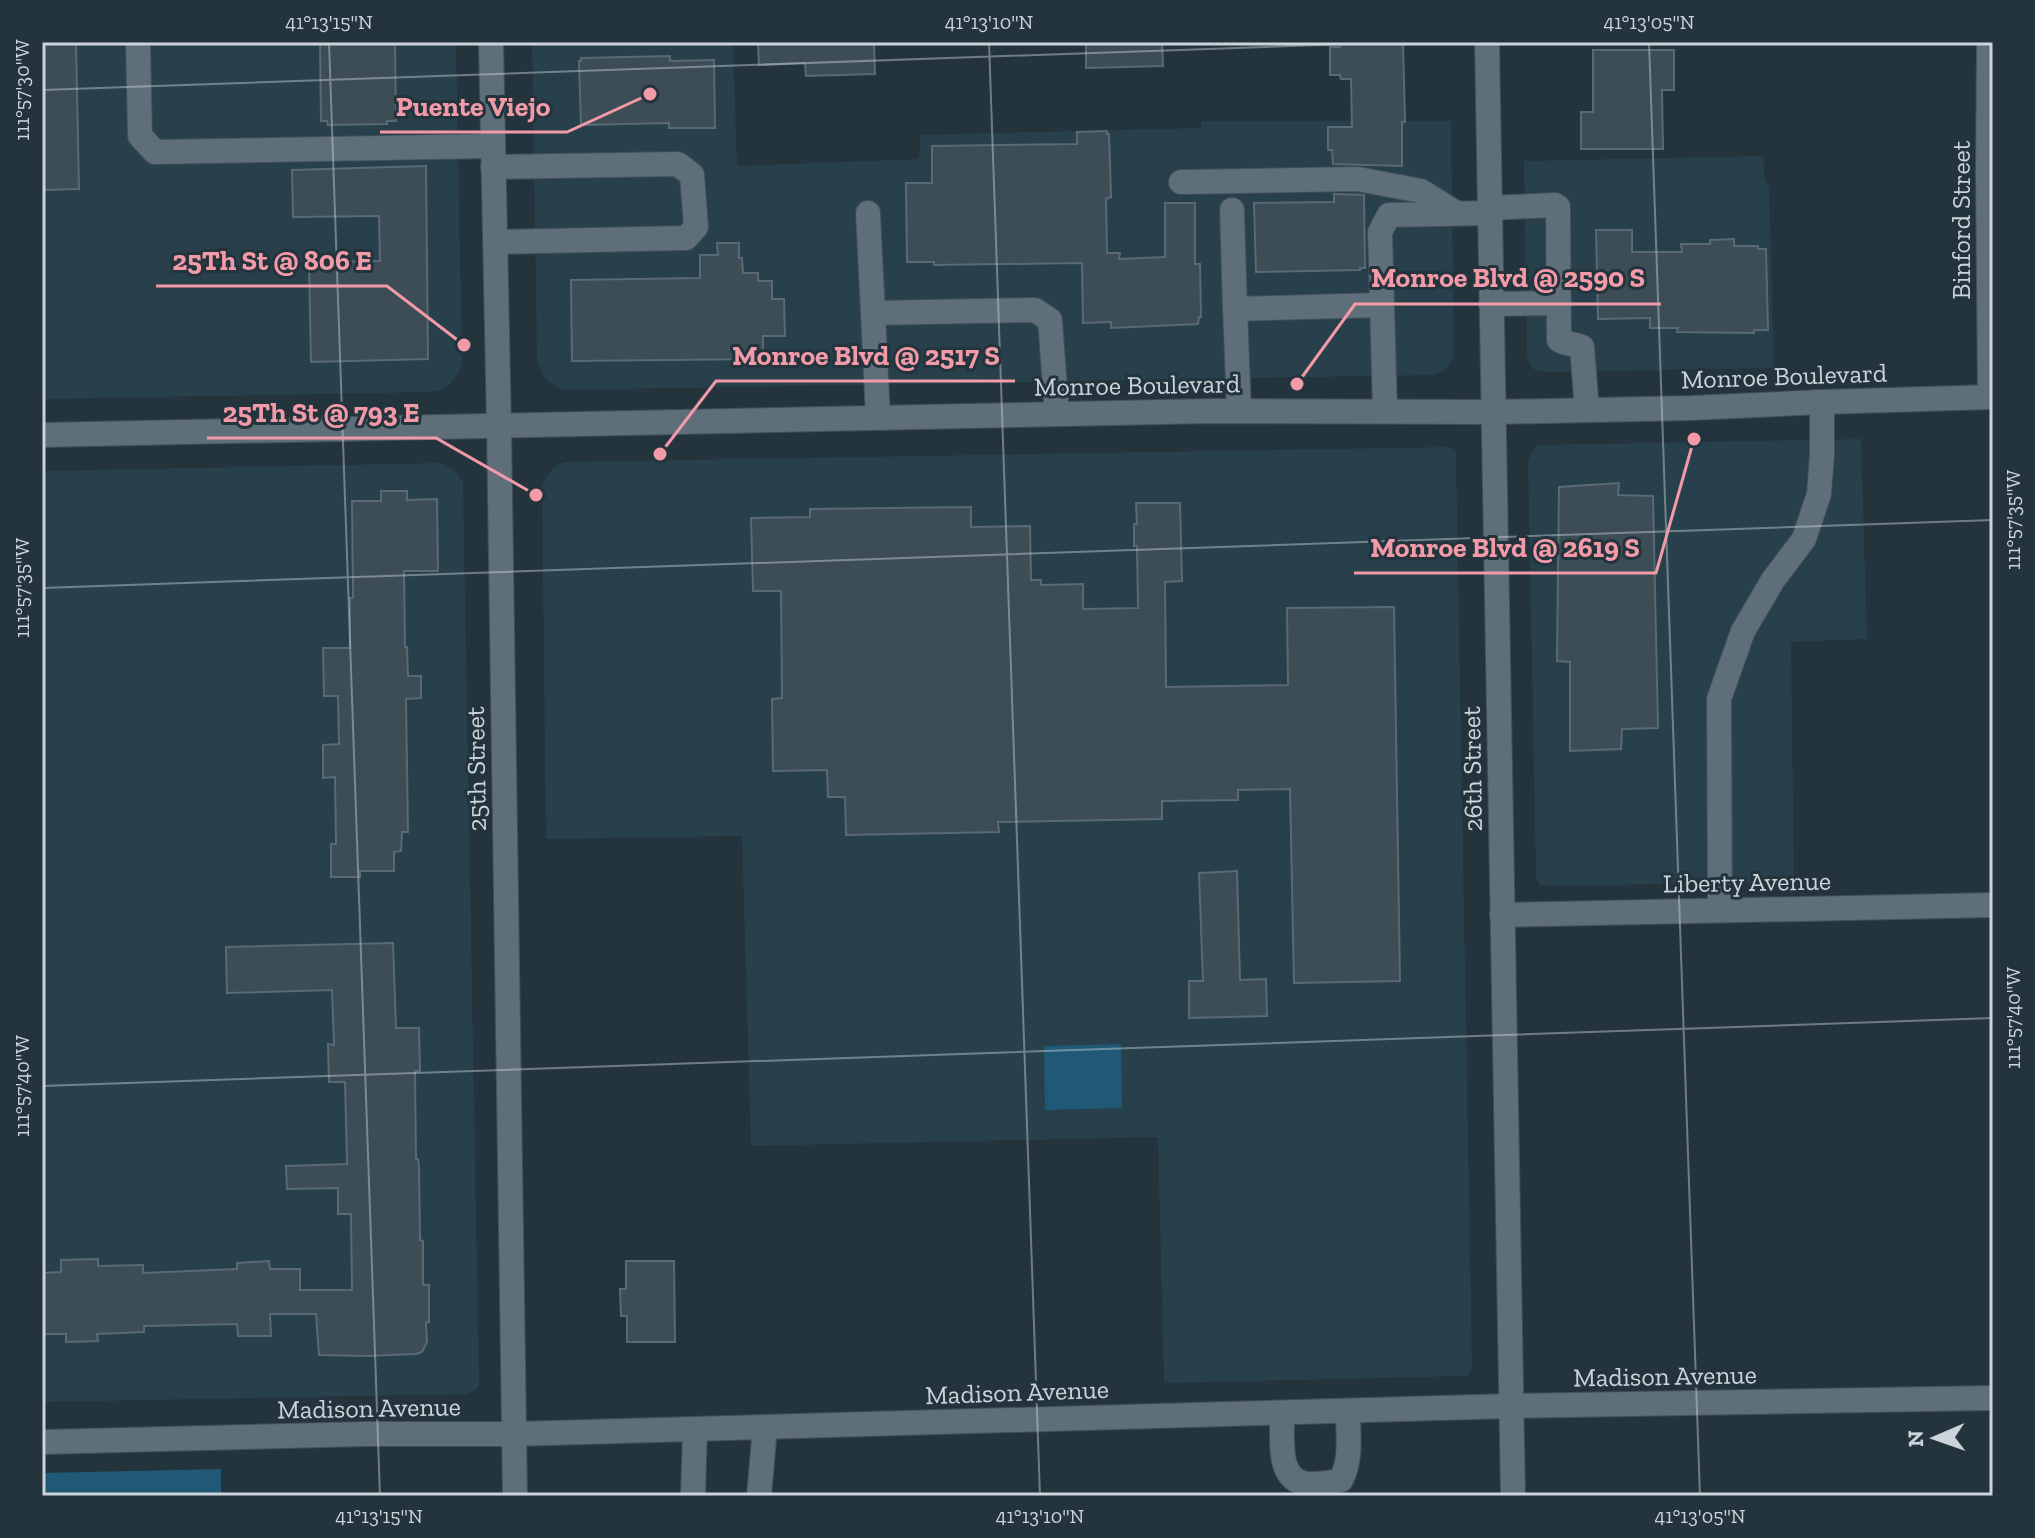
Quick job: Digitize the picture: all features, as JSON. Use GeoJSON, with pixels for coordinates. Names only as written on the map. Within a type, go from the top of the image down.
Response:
{"type":"FeatureCollection","features":[{"type":"Feature","properties":{"kind":"street"},"geometry":{"type":"LineString","coordinates":[[138,42],[140,136],[155,152],[493,157],[678,164],[692,175],[696,227],[686,238],[495,242]]}},
{"type":"Feature","properties":{"kind":"street","name":"25th Street"},"geometry":{"type":"LineString","coordinates":[[491,42],[515,1496]]}},
{"type":"Feature","properties":{"kind":"street","name":"26th Street"},"geometry":{"type":"LineString","coordinates":[[1487,42],[1513,1496]]}},
{"type":"Feature","properties":{"kind":"street","name":"Binford Street"},"geometry":{"type":"LineString","coordinates":[[1989,42],[1992,397]]}},
{"type":"Feature","properties":{"kind":"street"},"geometry":{"type":"LineString","coordinates":[[1181,182],[1358,179],[1421,191],[1456,213]]}},
{"type":"Feature","properties":{"kind":"street"},"geometry":{"type":"LineString","coordinates":[[1385,411],[1380,232],[1389,215],[1555,205],[1558,207],[1559,340],[1582,347],[1587,410]]}},
{"type":"Feature","properties":{"kind":"street"},"geometry":{"type":"LineString","coordinates":[[1232,210],[1239,411]]}},
{"type":"Feature","properties":{"kind":"street"},"geometry":{"type":"LineString","coordinates":[[868,213],[878,418]]}},
{"type":"Feature","properties":{"kind":"street"},"geometry":{"type":"LineString","coordinates":[[1491,304],[1559,303]]}},
{"type":"Feature","properties":{"kind":"street"},"geometry":{"type":"LineString","coordinates":[[1235,309],[1382,305]]}},
{"type":"Feature","properties":{"kind":"street"},"geometry":{"type":"LineString","coordinates":[[873,313],[1035,310],[1050,320],[1057,414]]}},
{"type":"Feature","properties":{"kind":"street","name":"Monroe Boulevard"},"geometry":{"type":"LineString","coordinates":[[42,435],[1239,411],[1494,412],[1992,397]]}},
{"type":"Feature","properties":{"kind":"street"},"geometry":{"type":"LineString","coordinates":[[1720,910],[1719,699],[1743,631],[1773,580],[1804,539],[1819,494],[1822,402]]}},
{"type":"Feature","properties":{"kind":"street","name":"Liberty Avenue"},"geometry":{"type":"LineString","coordinates":[[1502,915],[1993,905]]}},
{"type":"Feature","properties":{"kind":"street","name":"Madison Avenue"},"geometry":{"type":"LineString","coordinates":[[42,1442],[365,1434],[514,1434],[1511,1406],[1993,1398]]}},
{"type":"Feature","properties":{"kind":"street"},"geometry":{"type":"LineString","coordinates":[[1282,1413],[1286,1470],[1292,1479],[1315,1490],[1341,1480],[1346,1469],[1348,1411]]}},
{"type":"Feature","properties":{"kind":"street"},"geometry":{"type":"LineString","coordinates":[[759,1496],[765,1427]]}},
{"type":"Feature","properties":{"kind":"street"},"geometry":{"type":"LineString","coordinates":[[693,1496],[695,1429]]}},
{"type":"Feature","properties":{"kind":"shaded area"},"geometry":{"type":"Polygon","coordinates":[[[42,42],[456,42],[462,361],[453,381],[443,389],[431,392],[42,399],[42,42]]]}},
{"type":"Feature","properties":{"kind":"shaded area"},"geometry":{"type":"Polygon","coordinates":[[[532,42],[733,42],[737,166],[919,159],[920,135],[1201,128],[1201,121],[1451,121],[1454,358],[1445,370],[1434,375],[562,390],[543,376],[537,358],[532,42]]]}},
{"type":"Feature","properties":{"kind":"shaded area"},"geometry":{"type":"Polygon","coordinates":[[[1763,156],[1765,180],[1769,187],[1774,368],[1546,372],[1532,367],[1527,357],[1524,161],[1763,156]]]}},
{"type":"Feature","properties":{"kind":"shaded area"},"geometry":{"type":"Polygon","coordinates":[[[1861,439],[1867,639],[1791,642],[1794,882],[1540,885],[1536,877],[1528,460],[1534,448],[1540,445],[1861,439]]]}},
{"type":"Feature","properties":{"kind":"shaded area"},"geometry":{"type":"Polygon","coordinates":[[[1448,447],[1456,454],[1472,1369],[1468,1375],[1164,1383],[1158,1137],[751,1146],[742,836],[546,839],[542,485],[551,470],[565,462],[1448,447]]]}},
{"type":"Feature","properties":{"kind":"shaded area"},"geometry":{"type":"Polygon","coordinates":[[[440,463],[456,472],[463,483],[479,1385],[467,1394],[42,1402],[42,471],[440,463]]]}},
{"type":"Feature","properties":{"kind":"shaded area"},"geometry":{"type":"Polygon","coordinates":[[[1121,1044],[1122,1108],[1045,1110],[1044,1046],[1121,1044]]]}},
{"type":"Feature","properties":{"kind":"shaded area"},"geometry":{"type":"Polygon","coordinates":[[[221,1469],[221,1496],[42,1496],[42,1473],[221,1469]]]}},
{"type":"Feature","properties":{"kind":"building"},"geometry":{"type":"Polygon","coordinates":[[[42,42],[76,42],[79,189],[42,190],[42,42]]]}},
{"type":"Feature","properties":{"kind":"building"},"geometry":{"type":"Polygon","coordinates":[[[320,42],[395,42],[396,121],[387,121],[387,124],[328,125],[327,121],[321,121],[320,42]]]}},
{"type":"Feature","properties":{"kind":"building"},"geometry":{"type":"Polygon","coordinates":[[[758,42],[874,42],[875,74],[806,76],[805,63],[759,65],[758,42]]]}},
{"type":"Feature","properties":{"kind":"building"},"geometry":{"type":"Polygon","coordinates":[[[1086,42],[1162,42],[1163,66],[1086,68],[1086,42]]]}},
{"type":"Feature","properties":{"kind":"building"},"geometry":{"type":"Polygon","coordinates":[[[1340,42],[1403,42],[1405,122],[1402,122],[1402,166],[1333,164],[1332,150],[1328,150],[1328,127],[1352,127],[1351,79],[1330,75],[1330,47],[1340,47],[1340,42]]]}},
{"type":"Feature","properties":{"kind":"building"},"geometry":{"type":"Polygon","coordinates":[[[1593,50],[1674,50],[1674,90],[1662,90],[1663,149],[1581,149],[1581,112],[1593,112],[1593,50]]]}},
{"type":"Feature","properties":{"kind":"building"},"geometry":{"type":"Polygon","coordinates":[[[670,56],[670,61],[714,60],[715,128],[669,128],[669,123],[581,125],[581,58],[670,56]]]}},
{"type":"Feature","properties":{"kind":"building"},"geometry":{"type":"Polygon","coordinates":[[[1107,131],[1111,197],[1106,199],[1107,253],[1120,253],[1119,259],[1165,257],[1165,203],[1195,203],[1195,264],[1200,264],[1201,317],[1198,324],[1111,328],[1111,322],[1083,323],[1082,263],[934,265],[934,262],[907,262],[906,183],[932,183],[932,146],[1077,144],[1077,132],[1107,131]]]}},
{"type":"Feature","properties":{"kind":"building"},"geometry":{"type":"Polygon","coordinates":[[[426,166],[428,359],[311,362],[309,262],[380,261],[379,216],[293,217],[292,170],[426,166]]]}},
{"type":"Feature","properties":{"kind":"building"},"geometry":{"type":"Polygon","coordinates":[[[1334,194],[1364,195],[1365,268],[1256,272],[1254,203],[1334,202],[1334,194]]]}},
{"type":"Feature","properties":{"kind":"building"},"geometry":{"type":"Polygon","coordinates":[[[1596,230],[1632,230],[1632,252],[1682,252],[1681,244],[1710,244],[1710,240],[1734,239],[1734,246],[1766,249],[1768,330],[1754,330],[1754,333],[1677,332],[1678,328],[1650,328],[1650,318],[1598,319],[1596,230]]]}},
{"type":"Feature","properties":{"kind":"building"},"geometry":{"type":"Polygon","coordinates":[[[717,243],[739,243],[743,273],[758,273],[758,281],[772,281],[772,299],[784,299],[785,336],[763,336],[763,359],[572,361],[571,280],[700,278],[700,255],[718,255],[717,243]]]}},
{"type":"Feature","properties":{"kind":"building"},"geometry":{"type":"Polygon","coordinates":[[[1619,483],[1618,495],[1653,496],[1658,728],[1622,729],[1621,749],[1570,751],[1570,662],[1557,661],[1559,487],[1619,483]]]}},
{"type":"Feature","properties":{"kind":"building"},"geometry":{"type":"Polygon","coordinates":[[[381,491],[407,491],[407,500],[437,499],[438,571],[404,571],[408,676],[421,676],[421,698],[406,699],[408,832],[402,832],[401,851],[394,852],[394,871],[360,871],[360,877],[331,877],[331,844],[336,844],[335,777],[323,778],[323,745],[339,744],[338,696],[324,696],[323,648],[350,648],[352,501],[381,501],[381,491]]]}},
{"type":"Feature","properties":{"kind":"building"},"geometry":{"type":"Polygon","coordinates":[[[1136,503],[1180,503],[1182,581],[1165,582],[1166,687],[1288,685],[1287,608],[1394,607],[1400,981],[1294,983],[1290,789],[1238,790],[1238,800],[1162,801],[1162,819],[998,822],[999,832],[846,835],[845,797],[828,797],[827,770],[773,771],[772,699],[782,698],[781,591],[753,591],[751,518],[810,517],[810,509],[971,507],[971,527],[1030,526],[1031,580],[1041,580],[1041,585],[1083,584],[1083,609],[1138,608],[1137,546],[1134,546],[1136,503]]]}},
{"type":"Feature","properties":{"kind":"building"},"geometry":{"type":"Polygon","coordinates":[[[1237,871],[1240,980],[1266,979],[1267,1016],[1189,1018],[1189,981],[1203,981],[1199,873],[1237,871]]]}},
{"type":"Feature","properties":{"kind":"building"},"geometry":{"type":"Polygon","coordinates":[[[393,943],[396,1028],[419,1028],[420,1071],[415,1071],[416,1159],[419,1166],[423,1285],[429,1285],[427,1342],[422,1352],[368,1356],[319,1355],[316,1314],[270,1314],[271,1336],[238,1336],[237,1324],[144,1326],[144,1332],[97,1334],[98,1341],[66,1342],[66,1334],[42,1334],[42,1273],[61,1272],[61,1260],[98,1259],[98,1266],[143,1265],[143,1273],[237,1269],[237,1263],[269,1261],[270,1269],[300,1269],[300,1290],[352,1290],[351,1214],[338,1214],[338,1188],[287,1189],[286,1166],[347,1164],[345,1082],[329,1082],[328,1044],[334,1045],[332,990],[227,993],[226,947],[393,943]]]}},
{"type":"Feature","properties":{"kind":"building"},"geometry":{"type":"Polygon","coordinates":[[[626,1261],[674,1261],[675,1342],[627,1342],[627,1316],[621,1316],[620,1289],[626,1289],[626,1261]]]}},
{"type":"Feature","properties":{"kind":"place","name":"Puente Viejo"},"geometry":{"type":"Point","coordinates":[650,94]}},
{"type":"Feature","properties":{"kind":"place","name":"25Th St @ 806 E"},"geometry":{"type":"Point","coordinates":[464,345]}},
{"type":"Feature","properties":{"kind":"place","name":"Monroe Blvd @ 2590 S"},"geometry":{"type":"Point","coordinates":[1297,384]}},
{"type":"Feature","properties":{"kind":"place","name":"Monroe Blvd @ 2619 S"},"geometry":{"type":"Point","coordinates":[1694,439]}},
{"type":"Feature","properties":{"kind":"place","name":"Monroe Blvd @ 2517 S"},"geometry":{"type":"Point","coordinates":[660,454]}},
{"type":"Feature","properties":{"kind":"place","name":"25Th St @ 793 E"},"geometry":{"type":"Point","coordinates":[536,495]}}]}
